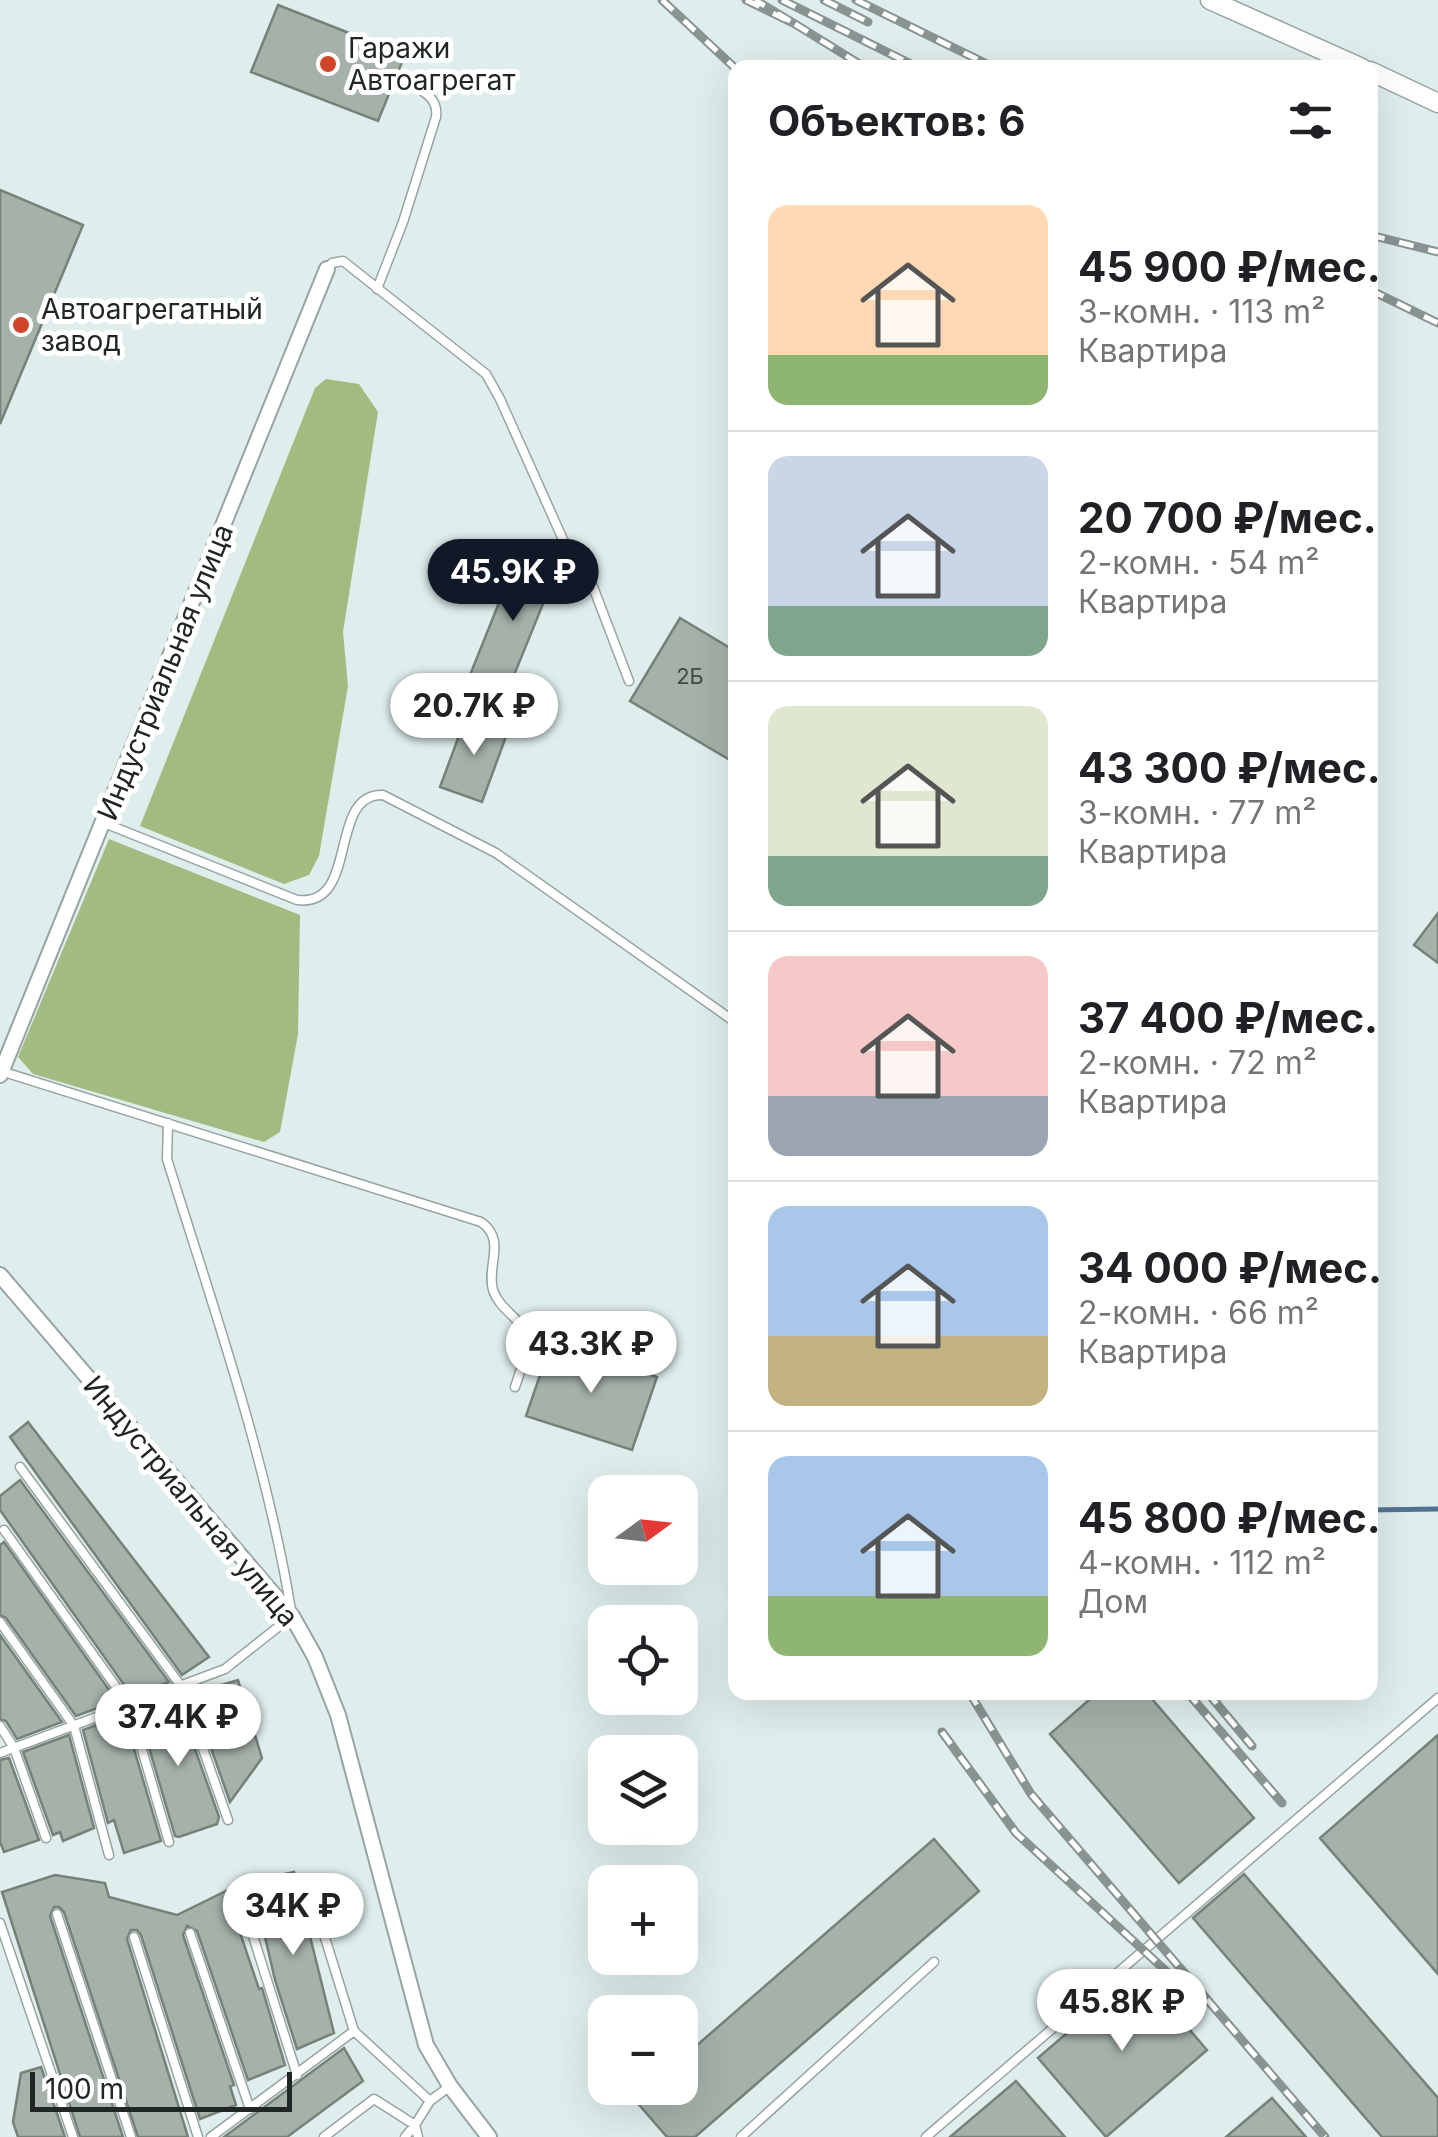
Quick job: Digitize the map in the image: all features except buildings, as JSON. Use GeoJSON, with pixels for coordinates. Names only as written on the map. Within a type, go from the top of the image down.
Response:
{"type":"FeatureCollection","features":[{"type":"Feature","properties":{"kind":"street"},"geometry":{"type":"LineString","coordinates":[[1210,0],[1344,60]]}},
{"type":"Feature","properties":{"kind":"street"},"geometry":{"type":"LineString","coordinates":[[1378,75],[1438,103]]}},
{"type":"Feature","properties":{"kind":"street","name":"Индустриальная улица"},"geometry":{"type":"LineString","coordinates":[[1,1073],[327,270]]}},
{"type":"Feature","properties":{"kind":"street","name":"Индустриальная улица"},"geometry":{"type":"LineString","coordinates":[[0,1275],[292,1616],[315,1656],[338,1714],[418,2023],[450,2086],[489,2137]]}},
{"type":"Feature","properties":{"kind":"lane"},"geometry":{"type":"LineString","coordinates":[[377,289],[436,117],[431,97],[401,80]]}},
{"type":"Feature","properties":{"kind":"lane"},"geometry":{"type":"LineString","coordinates":[[327,270],[332,263],[343,261],[479,367],[493,385],[565,544],[586,571],[629,681]]}},
{"type":"Feature","properties":{"kind":"lane"},"geometry":{"type":"LineString","coordinates":[[104,823],[307,901],[330,886],[358,805],[370,796],[383,795],[496,854],[728,1017]]}},
{"type":"Feature","properties":{"kind":"lane"},"geometry":{"type":"LineString","coordinates":[[1,1073],[486,1225],[495,1242],[494,1292],[530,1342],[516,1387]]}},
{"type":"Feature","properties":{"kind":"lane"},"geometry":{"type":"LineString","coordinates":[[0,1753],[224,1669],[292,1616],[281,1546],[252,1436],[167,1159],[168,1123]]}},
{"type":"Feature","properties":{"kind":"lane"},"geometry":{"type":"LineString","coordinates":[[20,1466],[180,1686],[228,1820]]}},
{"type":"Feature","properties":{"kind":"lane"},"geometry":{"type":"LineString","coordinates":[[4,1530],[128,1705],[168,1842]]}},
{"type":"Feature","properties":{"kind":"lane"},"geometry":{"type":"LineString","coordinates":[[0,1622],[74,1726],[109,1855]]}},
{"type":"Feature","properties":{"kind":"lane"},"geometry":{"type":"LineString","coordinates":[[926,2137],[1438,1698]]}},
{"type":"Feature","properties":{"kind":"lane"},"geometry":{"type":"LineString","coordinates":[[0,1726],[14,1748],[46,1838]]}},
{"type":"Feature","properties":{"kind":"lane"},"geometry":{"type":"LineString","coordinates":[[312,1896],[354,2031],[430,2101]]}},
{"type":"Feature","properties":{"kind":"lane"},"geometry":{"type":"LineString","coordinates":[[57,1914],[131,2137]]}},
{"type":"Feature","properties":{"kind":"lane"},"geometry":{"type":"LineString","coordinates":[[248,1917],[297,2075]]}},
{"type":"Feature","properties":{"kind":"lane"},"geometry":{"type":"LineString","coordinates":[[0,1922],[73,2137]]}},
{"type":"Feature","properties":{"kind":"lane"},"geometry":{"type":"LineString","coordinates":[[190,1933],[250,2109]]}},
{"type":"Feature","properties":{"kind":"lane"},"geometry":{"type":"LineString","coordinates":[[134,1937],[198,2137]]}},
{"type":"Feature","properties":{"kind":"lane"},"geometry":{"type":"LineString","coordinates":[[741,2137],[934,1962]]}},
{"type":"Feature","properties":{"kind":"lane"},"geometry":{"type":"LineString","coordinates":[[212,2137],[354,2031]]}},
{"type":"Feature","properties":{"kind":"lane"},"geometry":{"type":"LineString","coordinates":[[405,2137],[430,2101],[450,2086]]}},
{"type":"Feature","properties":{"kind":"lane"},"geometry":{"type":"LineString","coordinates":[[324,2137],[374,2099],[415,2125],[418,2137]]}},
{"type":"Feature","properties":{"kind":"green space"},"geometry":{"type":"Polygon","coordinates":[[[326,379],[359,384],[378,412],[343,632],[348,686],[319,856],[309,875],[284,884],[140,826],[315,388],[326,379]]]}},
{"type":"Feature","properties":{"kind":"green space"},"geometry":{"type":"Polygon","coordinates":[[[109,839],[300,915],[298,1034],[280,1132],[264,1142],[33,1074],[18,1057],[109,839]]]}},
{"type":"Feature","properties":{"kind":"waterway"},"geometry":{"type":"LineString","coordinates":[[1378,1510],[1438,1509]]}},
{"type":"Feature","properties":{"kind":"railway"},"geometry":{"type":"LineString","coordinates":[[662,0],[728,61]]}},
{"type":"Feature","properties":{"kind":"railway"},"geometry":{"type":"LineString","coordinates":[[746,0],[795,24],[755,0]]}},
{"type":"Feature","properties":{"kind":"railway"},"geometry":{"type":"LineString","coordinates":[[782,0],[903,60]]}},
{"type":"Feature","properties":{"kind":"railway"},"geometry":{"type":"LineString","coordinates":[[824,0],[868,22]]}},
{"type":"Feature","properties":{"kind":"railway"},"geometry":{"type":"LineString","coordinates":[[856,0],[979,60]]}},
{"type":"Feature","properties":{"kind":"railway"},"geometry":{"type":"LineString","coordinates":[[795,24],[853,60]]}},
{"type":"Feature","properties":{"kind":"railway"},"geometry":{"type":"LineString","coordinates":[[1378,237],[1438,252]]}},
{"type":"Feature","properties":{"kind":"railway"},"geometry":{"type":"LineString","coordinates":[[1378,294],[1438,323]]}},
{"type":"Feature","properties":{"kind":"railway"},"geometry":{"type":"LineString","coordinates":[[974,1700],[1031,1794],[1325,2137]]}},
{"type":"Feature","properties":{"kind":"railway"},"geometry":{"type":"LineString","coordinates":[[1194,1700],[1282,1803]]}},
{"type":"Feature","properties":{"kind":"railway"},"geometry":{"type":"LineString","coordinates":[[1214,1700],[1252,1746]]}},
{"type":"Feature","properties":{"kind":"railway"},"geometry":{"type":"LineString","coordinates":[[942,1732],[1016,1833],[1178,1982]]}},
{"type":"Feature","properties":{"kind":"place","name":"Гаражи Автоагрегат"},"geometry":{"type":"Point","coordinates":[328,64]}},
{"type":"Feature","properties":{"kind":"place","name":"Автоагрегатный завод"},"geometry":{"type":"Point","coordinates":[21,325]}}]}
